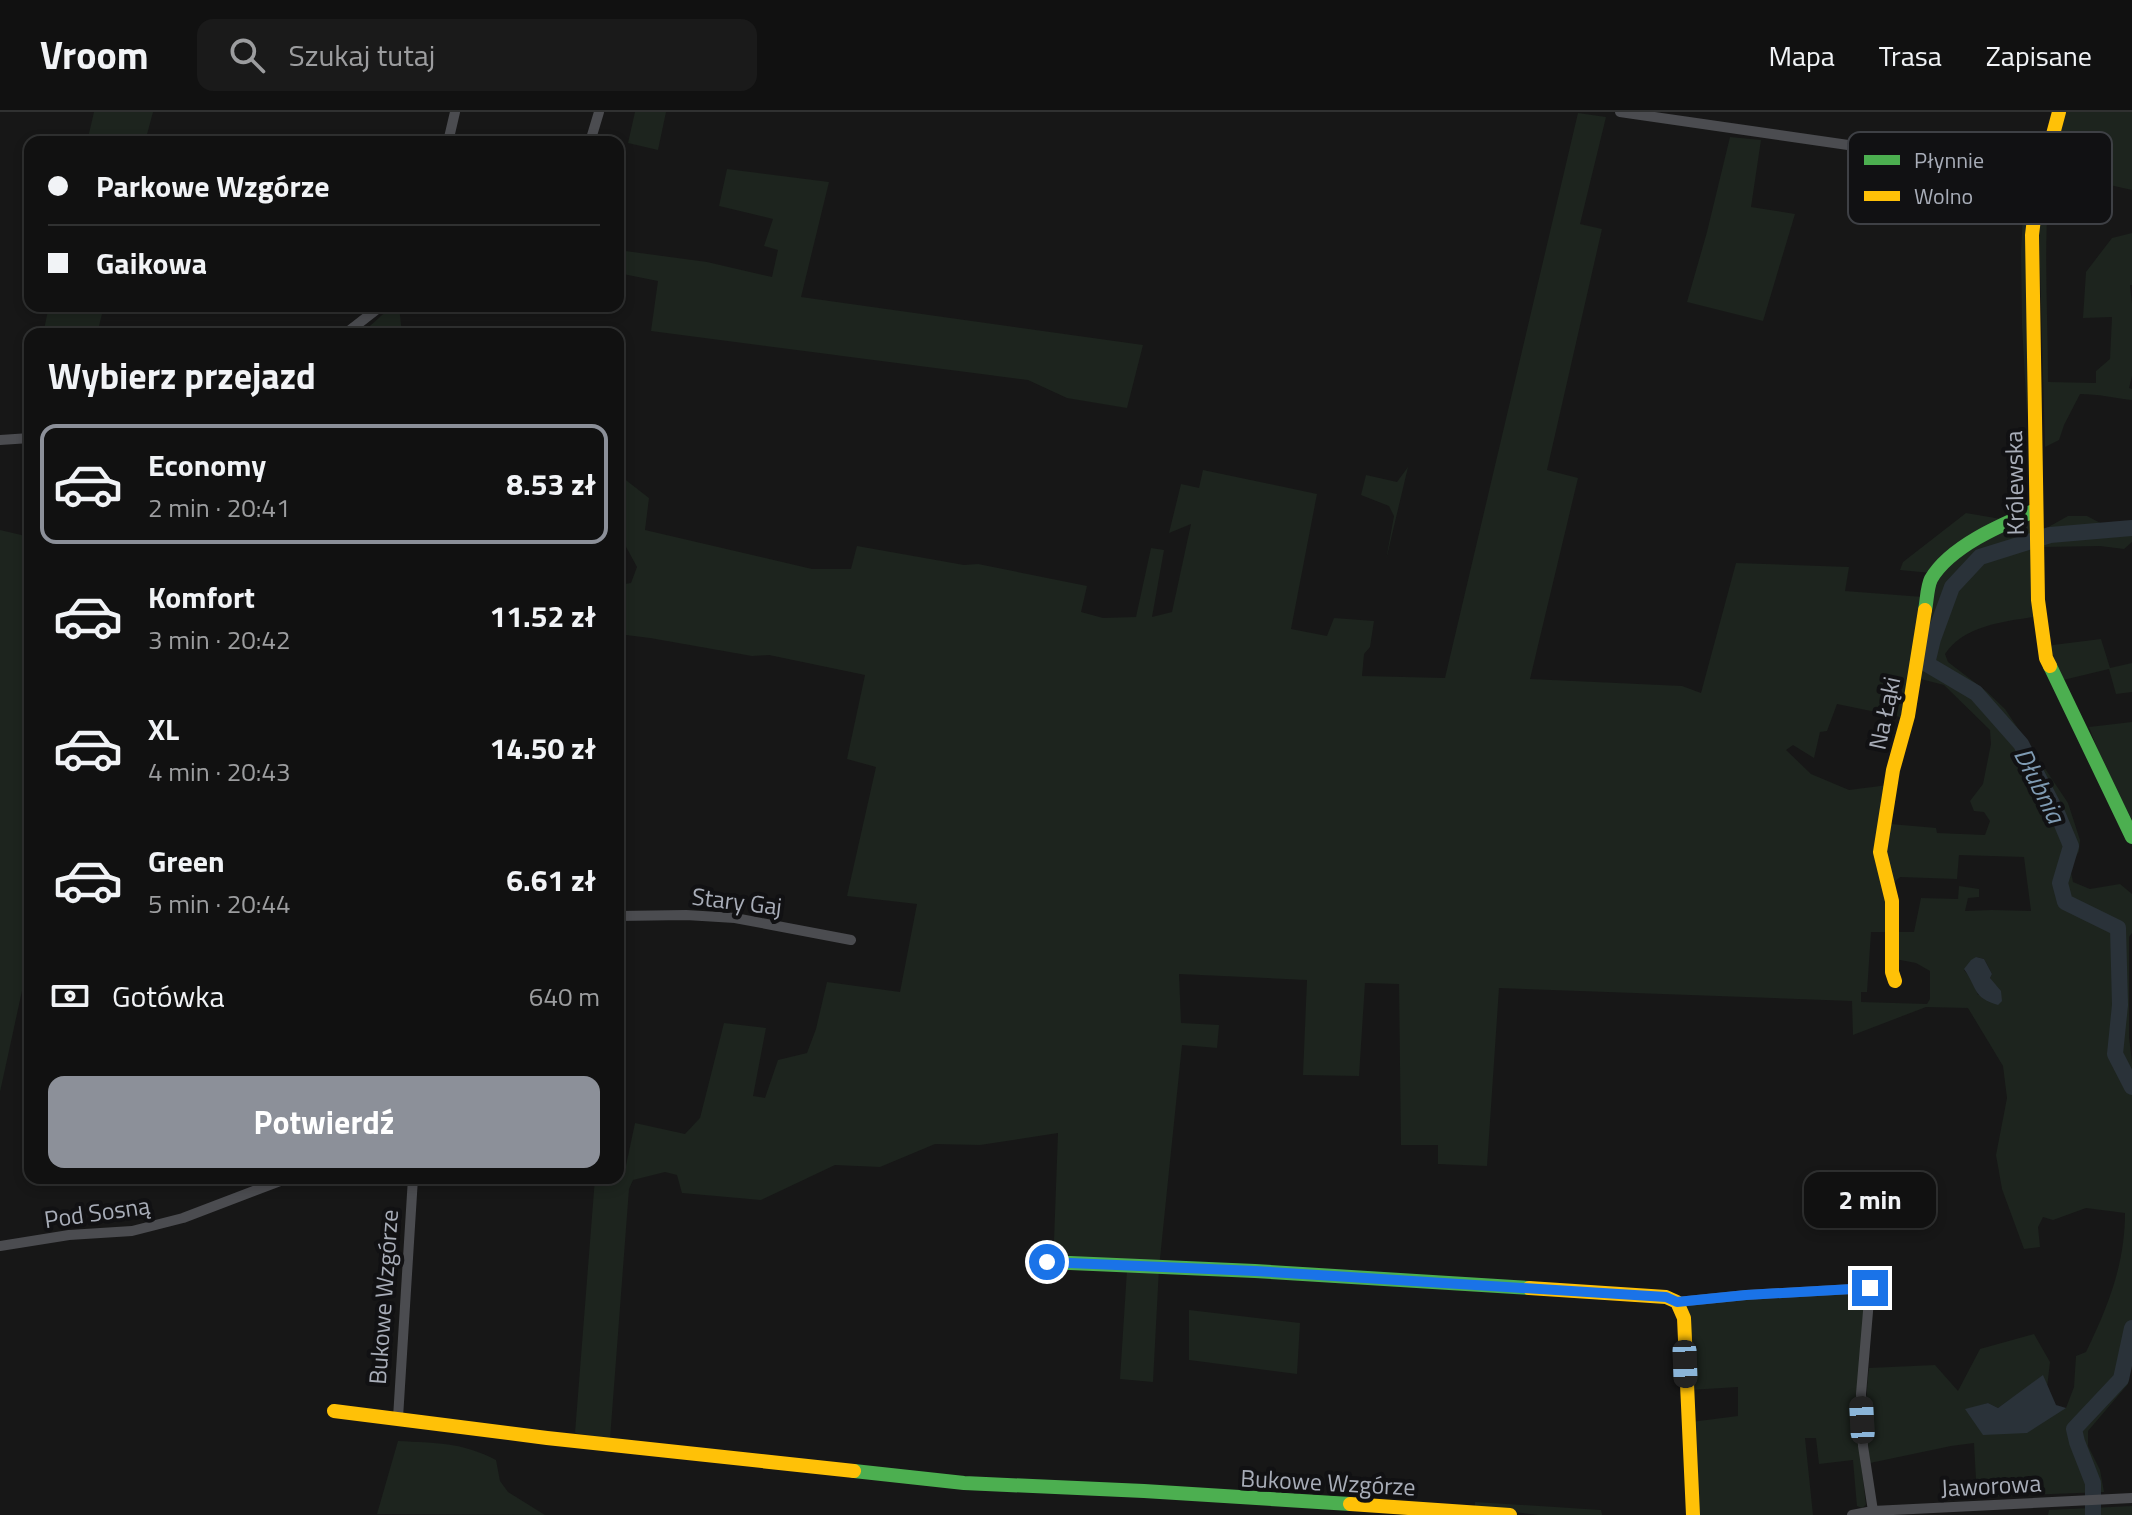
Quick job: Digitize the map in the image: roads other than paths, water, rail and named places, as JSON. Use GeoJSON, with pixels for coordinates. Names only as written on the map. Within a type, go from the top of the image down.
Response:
{"type":"FeatureCollection","features":[{"type":"Feature","properties":{"kind":"street"},"geometry":{"type":"LineString","coordinates":[[449,136],[455,112]]}},
{"type":"Feature","properties":{"kind":"street"},"geometry":{"type":"LineString","coordinates":[[592,136],[599,112]]}},
{"type":"Feature","properties":{"kind":"street"},"geometry":{"type":"LineString","coordinates":[[1620,112],[1848,145]]}},
{"type":"Feature","properties":{"kind":"street","name":"Królewska"},"geometry":{"type":"LineString","coordinates":[[2053,132],[2059,112]]}},
{"type":"Feature","properties":{"kind":"street","name":"Królewska"},"geometry":{"type":"LineString","coordinates":[[2034,224],[2038,600],[2046,658],[2132,837]]}},
{"type":"Feature","properties":{"kind":"street"},"geometry":{"type":"LineString","coordinates":[[353,328],[373,312]]}},
{"type":"Feature","properties":{"kind":"street"},"geometry":{"type":"LineString","coordinates":[[0,440],[24,438]]}},
{"type":"Feature","properties":{"kind":"street","name":"Na Łąki"},"geometry":{"type":"LineString","coordinates":[[1895,981],[1892,972],[1892,901],[1880,852],[1893,770],[1908,716],[1930,580],[1952,555],[1992,529],[2036,516]]}},
{"type":"Feature","properties":{"kind":"street","name":"Stary Gaj"},"geometry":{"type":"LineString","coordinates":[[624,916],[735,918],[851,940]]}},
{"type":"Feature","properties":{"kind":"street","name":"Pod Sosną"},"geometry":{"type":"LineString","coordinates":[[0,1246],[69,1235],[132,1231],[183,1218],[272,1184]]}},
{"type":"Feature","properties":{"kind":"street","name":"Bukowe Wzgórze"},"geometry":{"type":"LineString","coordinates":[[398,1418],[413,1184]]}},
{"type":"Feature","properties":{"kind":"street"},"geometry":{"type":"LineString","coordinates":[[1047,1262],[1255,1271],[1651,1296],[1677,1302],[1870,1288],[1861,1394],[1863,1446],[1873,1511]]}},
{"type":"Feature","properties":{"kind":"street"},"geometry":{"type":"LineString","coordinates":[[1677,1302],[1684,1318],[1693,1515]]}},
{"type":"Feature","properties":{"kind":"street","name":"Bukowe Wzgórze"},"geometry":{"type":"LineString","coordinates":[[334,1411],[547,1438],[964,1483],[1144,1491],[1510,1515]]}},
{"type":"Feature","properties":{"kind":"street","name":"Jaworowa"},"geometry":{"type":"LineString","coordinates":[[1852,1515],[1873,1511],[2132,1498]]}},
{"type":"Feature","properties":{"kind":"waterway","name":"Dłubnia"},"geometry":{"type":"LineString","coordinates":[[2132,528],[2050,535],[1980,557],[1952,587],[1927,664],[1976,693],[2021,744],[2071,846],[2060,883],[2065,902],[2118,928],[2120,1005],[2115,1054],[2132,1087]]}},
{"type":"Feature","properties":{"kind":"waterway","name":"Dłubnia"},"geometry":{"type":"LineString","coordinates":[[2093,1515],[2093,1483],[2074,1429],[2121,1379],[2132,1328]]}}]}
